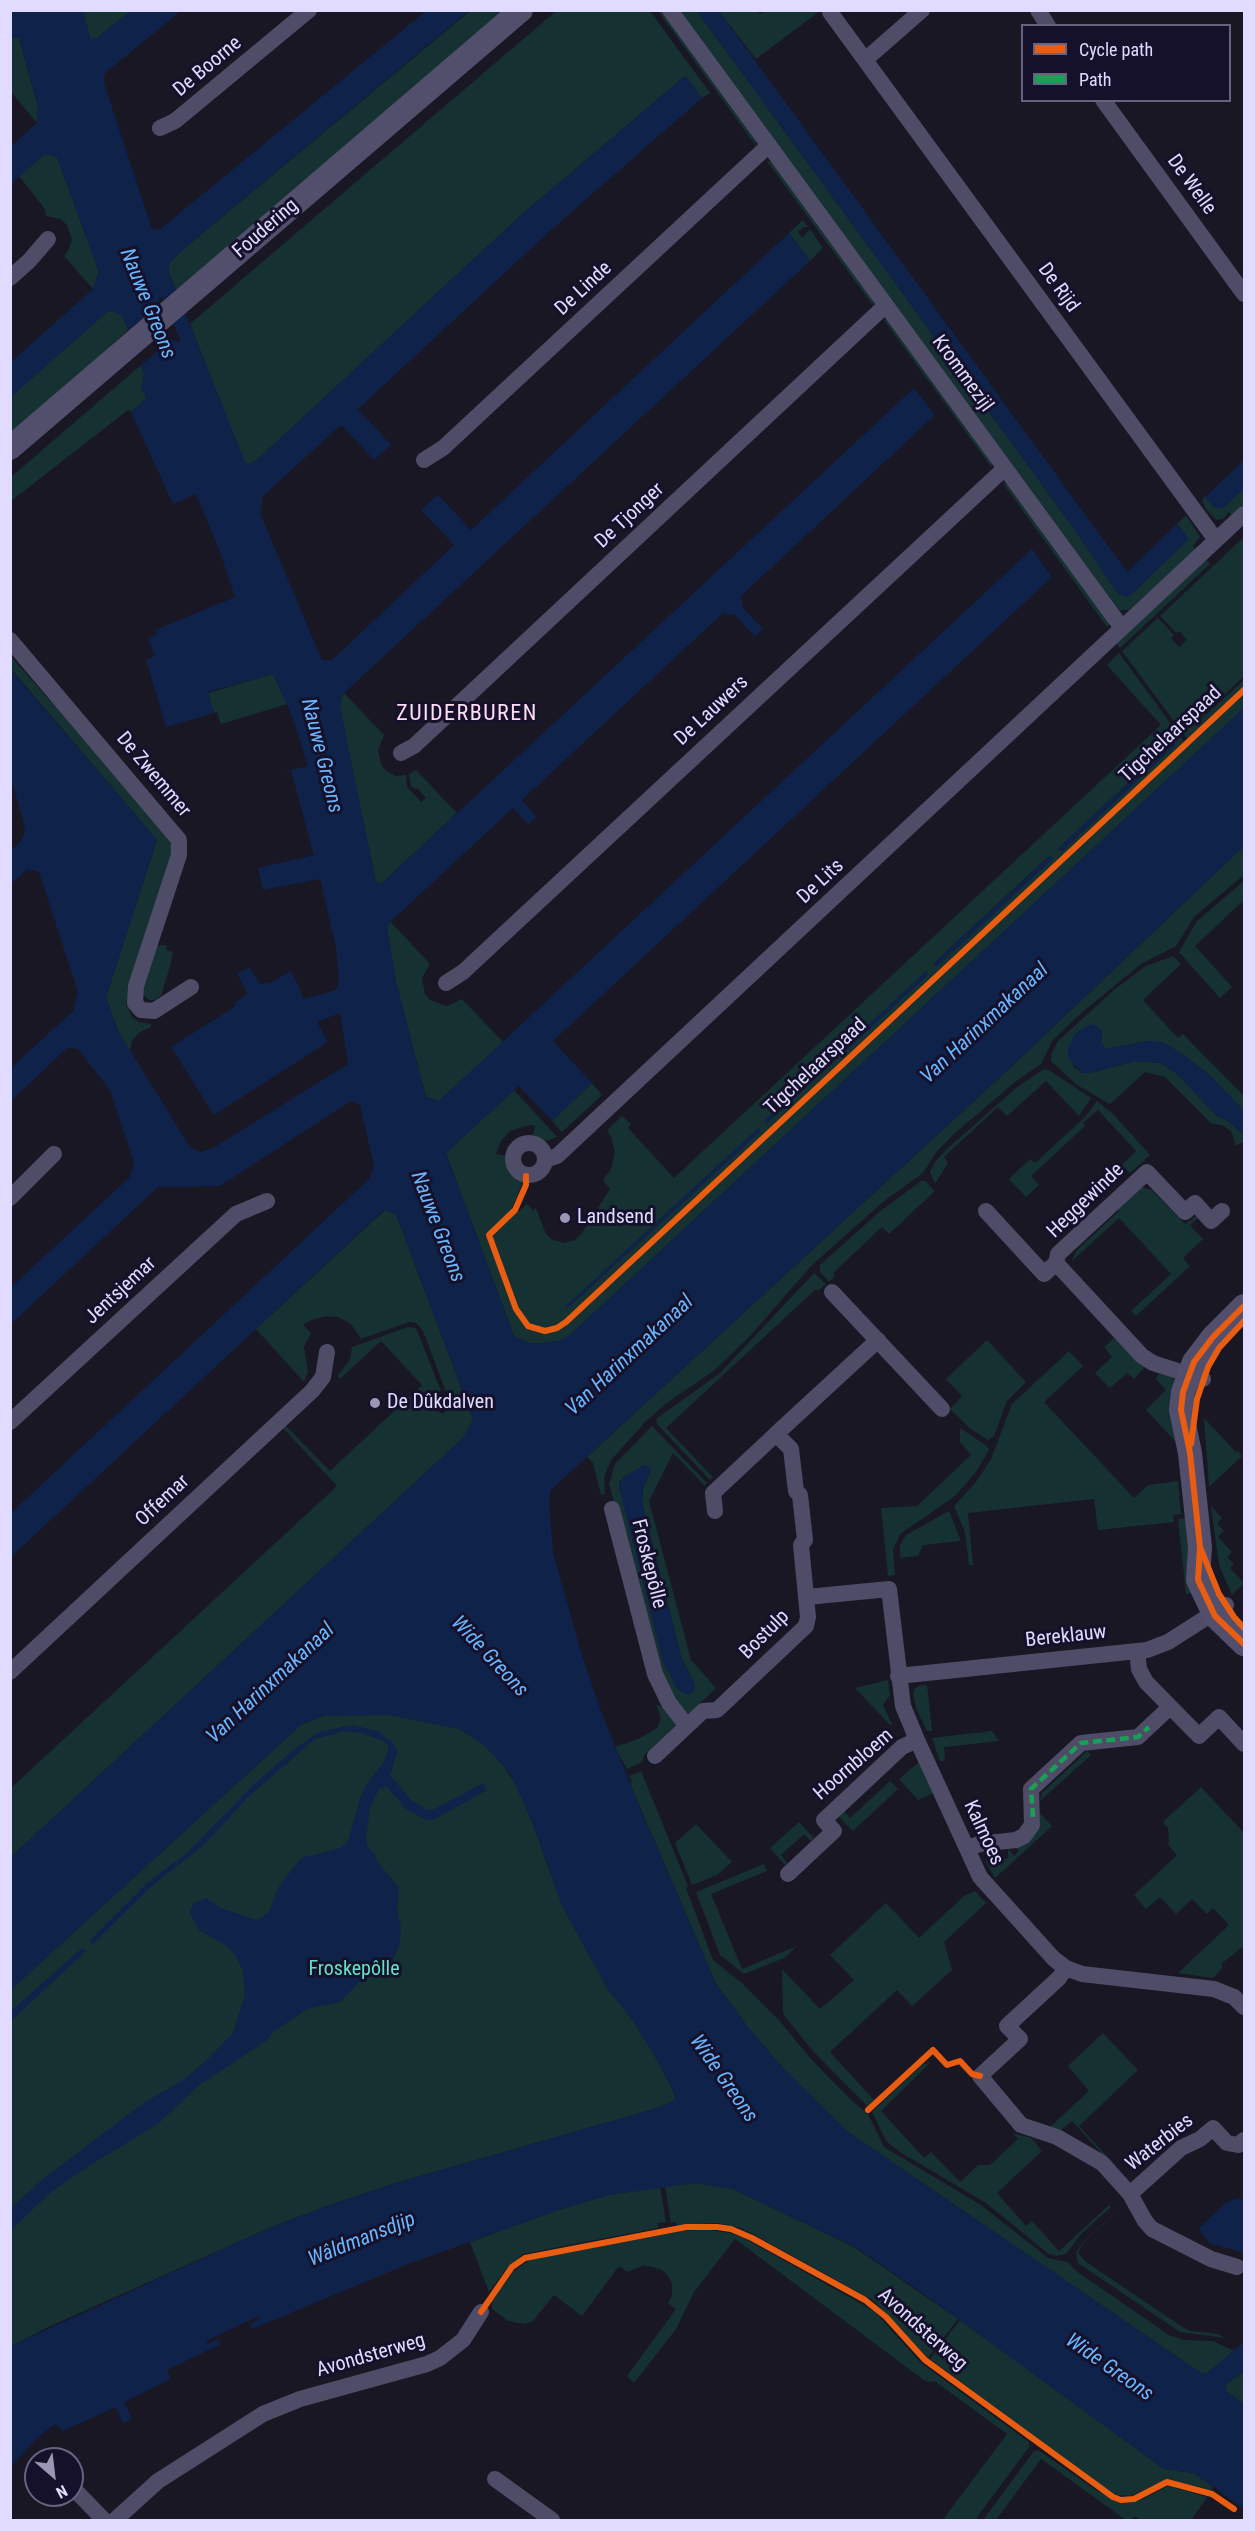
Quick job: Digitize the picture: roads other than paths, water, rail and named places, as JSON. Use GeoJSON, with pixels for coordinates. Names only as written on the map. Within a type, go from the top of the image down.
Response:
{"type":"FeatureCollection","features":[{"type":"Feature","properties":{"kind":"street","name":"De Boorne"},"geometry":{"type":"LineString","coordinates":[[160,128],[175,121],[309,10]]}},
{"type":"Feature","properties":{"kind":"street","name":"Foudering"},"geometry":{"type":"LineString","coordinates":[[10,447],[521,10]]}},
{"type":"Feature","properties":{"kind":"street","name":"Krommezijl"},"geometry":{"type":"LineString","coordinates":[[670,10],[1122,628]]}},
{"type":"Feature","properties":{"kind":"street"},"geometry":{"type":"LineString","coordinates":[[865,60],[922,10]]}},
{"type":"Feature","properties":{"kind":"street"},"geometry":{"type":"LineString","coordinates":[[1038,10],[1047,24]]}},
{"type":"Feature","properties":{"kind":"street","name":"De Rijd"},"geometry":{"type":"LineString","coordinates":[[830,12],[1216,540]]}},
{"type":"Feature","properties":{"kind":"street","name":"De Welle"},"geometry":{"type":"LineString","coordinates":[[1104,102],[1245,294]]}},
{"type":"Feature","properties":{"kind":"street","name":"De Linde"},"geometry":{"type":"LineString","coordinates":[[424,460],[444,448],[769,145]]}},
{"type":"Feature","properties":{"kind":"street"},"geometry":{"type":"LineString","coordinates":[[10,278],[30,261],[48,239]]}},
{"type":"Feature","properties":{"kind":"street","name":"De Tjonger"},"geometry":{"type":"LineString","coordinates":[[400,753],[414,746],[886,305]]}},
{"type":"Feature","properties":{"kind":"street","name":"De Lauwers"},"geometry":{"type":"LineString","coordinates":[[446,983],[463,972],[1005,468]]}},
{"type":"Feature","properties":{"kind":"street"},"geometry":{"type":"LineString","coordinates":[[1122,628],[1245,514]]}},
{"type":"Feature","properties":{"kind":"street","name":"De Lits"},"geometry":{"type":"LineString","coordinates":[[545,1160],[557,1156],[1112,640],[1122,628]]}},
{"type":"Feature","properties":{"kind":"street","name":"De Zwemmer"},"geometry":{"type":"LineString","coordinates":[[10,640],[179,840],[179,855],[136,986],[135,1003],[141,1010],[154,1011],[191,987]]}},
{"type":"Feature","properties":{"kind":"street"},"geometry":{"type":"LineString","coordinates":[[10,1198],[54,1154]]}},
{"type":"Feature","properties":{"kind":"street","name":"Heggewinde"},"geometry":{"type":"LineString","coordinates":[[986,1211],[1044,1274],[1056,1263],[1058,1254],[1147,1172],[1185,1212],[1196,1203],[1212,1221],[1222,1211]]}},
{"type":"Feature","properties":{"kind":"street","name":"Jentsjemar"},"geometry":{"type":"LineString","coordinates":[[10,1422],[236,1214],[267,1201]]}},
{"type":"Feature","properties":{"kind":"street","name":"Heggewinde"},"geometry":{"type":"LineString","coordinates":[[1056,1263],[1142,1356],[1153,1363],[1196,1377]]}},
{"type":"Feature","properties":{"kind":"street"},"geometry":{"type":"LineString","coordinates":[[832,1292],[942,1409]]}},
{"type":"Feature","properties":{"kind":"street"},"geometry":{"type":"LineString","coordinates":[[1196,1377],[1201,1350],[1245,1306]]}},
{"type":"Feature","properties":{"kind":"street"},"geometry":{"type":"LineString","coordinates":[[1245,1321],[1219,1348],[1183,1392],[1181,1410],[1190,1453],[1200,1547],[1219,1594],[1220,1609],[1228,1631],[1245,1644]]}},
{"type":"Feature","properties":{"kind":"street"},"geometry":{"type":"LineString","coordinates":[[715,1511],[713,1493],[878,1340]]}},
{"type":"Feature","properties":{"kind":"street","name":"Offemar"},"geometry":{"type":"LineString","coordinates":[[10,1672],[312,1391],[323,1377],[327,1352]]}},
{"type":"Feature","properties":{"kind":"street","name":"Bostulp"},"geometry":{"type":"LineString","coordinates":[[655,1756],[703,1711],[717,1710],[803,1630],[808,1617],[801,1545],[805,1540],[800,1495],[796,1491],[791,1449],[776,1434]]}},
{"type":"Feature","properties":{"kind":"street","name":"Froskepôlle"},"geometry":{"type":"LineString","coordinates":[[612,1509],[655,1674],[669,1703],[687,1726]]}},
{"type":"Feature","properties":{"kind":"street","name":"Kalmoes"},"geometry":{"type":"LineString","coordinates":[[807,1597],[889,1589],[898,1676],[905,1712],[917,1740],[987,1887],[1054,1959],[1066,1968],[1082,1974],[1214,1989],[1234,1997],[1245,2007]]}},
{"type":"Feature","properties":{"kind":"street"},"geometry":{"type":"LineString","coordinates":[[1220,1609],[1245,1628]]}},
{"type":"Feature","properties":{"kind":"street","name":"Bereklauw"},"geometry":{"type":"LineString","coordinates":[[898,1676],[1137,1651],[1168,1642],[1220,1609]]}},
{"type":"Feature","properties":{"kind":"street"},"geometry":{"type":"LineString","coordinates":[[1137,1651],[1142,1677],[1199,1736],[1219,1717],[1245,1744]]}},
{"type":"Feature","properties":{"kind":"street"},"geometry":{"type":"LineString","coordinates":[[967,1849],[979,1844],[1016,1840],[1024,1836],[1032,1825],[1031,1789],[1081,1743],[1138,1737],[1170,1708]]}},
{"type":"Feature","properties":{"kind":"street","name":"Hoornbloem"},"geometry":{"type":"LineString","coordinates":[[788,1874],[834,1831],[824,1820],[902,1747],[917,1740]]}},
{"type":"Feature","properties":{"kind":"street","name":"Waterbies"},"geometry":{"type":"LineString","coordinates":[[1066,1968],[1059,1978],[1007,2026],[1020,2039],[980,2076],[1021,2125],[1057,2137],[1102,2163],[1130,2194],[1152,2229],[1211,2259],[1237,2267]]}},
{"type":"Feature","properties":{"kind":"street","name":"Waterbies"},"geometry":{"type":"LineString","coordinates":[[1130,2194],[1181,2148],[1200,2139],[1213,2128],[1227,2143],[1239,2145],[1245,2140]]}},
{"type":"Feature","properties":{"kind":"street","name":"Avondsterweg"},"geometry":{"type":"LineString","coordinates":[[116,2520],[158,2481],[263,2414],[300,2398],[427,2364],[440,2358],[463,2340],[482,2312]]}},
{"type":"Feature","properties":{"kind":"street"},"geometry":{"type":"LineString","coordinates":[[495,2479],[552,2520]]}},
{"type":"Feature","properties":{"kind":"street"},"geometry":{"type":"LineString","coordinates":[[84,2499],[104,2520]]}},
{"type":"Feature","properties":{"kind":"water"},"geometry":{"type":"Polygon","coordinates":[[[470,10],[180,252],[169,264],[169,273],[245,462],[250,464],[519,217],[685,76],[702,98],[551,230],[358,409],[391,445],[374,460],[341,425],[263,496],[260,513],[322,660],[332,660],[454,545],[421,510],[438,495],[471,530],[789,233],[810,261],[342,695],[340,707],[376,882],[381,884],[914,388],[935,415],[741,596],[743,608],[763,629],[755,637],[735,615],[723,613],[522,800],[537,817],[528,824],[513,808],[387,925],[396,982],[426,1097],[439,1101],[1032,549],[1052,577],[553,1041],[592,1083],[552,1121],[519,1086],[446,1153],[514,1336],[529,1343],[559,1341],[570,1335],[1244,708],[1244,846],[1011,1067],[551,1490],[549,1500],[553,1553],[581,1652],[601,1711],[716,1984],[750,2030],[782,2067],[848,2132],[1201,2373],[1207,2373],[1244,2342],[1244,2371],[1225,2385],[1226,2391],[1244,2404],[1244,2509],[1194,2473],[1164,2469],[918,2290],[855,2247],[733,2189],[697,2183],[609,2195],[555,2211],[403,2266],[252,2329],[167,2370],[171,2379],[124,2402],[132,2419],[123,2423],[116,2407],[63,2431],[55,2424],[29,2447],[24,2447],[24,2452],[11,2467],[10,2347],[15,2344],[274,2226],[338,2202],[396,2183],[654,2109],[675,2100],[674,2092],[657,2060],[635,2024],[607,1988],[562,1906],[533,1824],[510,1773],[485,1746],[460,1729],[389,1715],[324,1716],[302,1724],[11,1990],[11,1857],[463,1438],[473,1419],[396,1214],[384,1210],[11,1557],[11,1513],[370,1178],[374,1166],[360,1105],[351,1101],[220,1186],[158,1187],[11,1324],[11,1287],[130,1177],[134,1162],[110,1090],[78,1049],[67,1048],[11,1101],[11,1068],[73,1011],[78,992],[39,872],[27,869],[11,884],[11,850],[21,841],[25,831],[11,779],[10,669],[157,840],[106,997],[118,1031],[190,1147],[200,1152],[213,1148],[348,1064],[340,1013],[317,1022],[328,1042],[214,1115],[171,1047],[236,1006],[234,1003],[248,994],[237,974],[249,967],[261,985],[266,982],[268,984],[291,971],[303,999],[336,990],[339,982],[336,947],[320,879],[263,890],[258,868],[310,856],[285,774],[287,771],[308,766],[292,716],[273,674],[208,692],[214,713],[166,727],[146,660],[155,656],[148,638],[157,634],[155,630],[235,597],[220,552],[196,494],[173,504],[131,412],[147,398],[141,388],[144,374],[123,317],[116,312],[107,312],[11,397],[11,362],[93,289],[99,272],[57,157],[45,154],[11,184],[11,146],[37,123],[38,108],[19,38],[11,38],[11,11],[83,11],[90,38],[97,38],[130,11],[181,11],[105,73],[103,80],[152,229],[159,230],[426,11],[470,10]],[[163,297],[159,298],[158,303],[172,340],[179,343],[180,340],[163,297]]]}},
{"type":"Feature","properties":{"kind":"water"},"geometry":{"type":"Polygon","coordinates":[[[697,11],[719,11],[1127,572],[1177,524],[1189,539],[1132,594],[1127,597],[1119,595],[1070,523],[697,11]]]}},
{"type":"Feature","properties":{"kind":"water"},"geometry":{"type":"Polygon","coordinates":[[[1244,460],[1244,488],[1223,508],[1215,508],[1205,497],[1244,460]]]}},
{"type":"Feature","properties":{"kind":"water"},"geometry":{"type":"Polygon","coordinates":[[[1172,742],[1175,742],[1175,745],[1062,851],[1059,850],[1059,847],[1172,742]]]}},
{"type":"Feature","properties":{"kind":"water"},"geometry":{"type":"Polygon","coordinates":[[[1051,855],[1054,858],[937,966],[934,966],[934,963],[1051,855]]]}},
{"type":"Feature","properties":{"kind":"water"},"geometry":{"type":"Polygon","coordinates":[[[926,971],[929,974],[766,1124],[765,1120],[926,971]]]}},
{"type":"Feature","properties":{"kind":"water"},"geometry":{"type":"Polygon","coordinates":[[[1093,1024],[1102,1031],[1102,1044],[1106,1049],[1148,1041],[1163,1042],[1179,1052],[1207,1073],[1244,1111],[1244,1135],[1228,1121],[1217,1116],[1176,1073],[1160,1063],[1135,1061],[1082,1073],[1068,1058],[1068,1049],[1074,1035],[1093,1024]]]}},
{"type":"Feature","properties":{"kind":"water"},"geometry":{"type":"Polygon","coordinates":[[[759,1127],[761,1131],[567,1309],[566,1306],[759,1127]]]}},
{"type":"Feature","properties":{"kind":"water"},"geometry":{"type":"Polygon","coordinates":[[[645,1465],[650,1468],[650,1473],[643,1488],[642,1503],[682,1660],[694,1682],[695,1688],[688,1695],[678,1690],[663,1662],[619,1487],[623,1477],[645,1465]]]}},
{"type":"Feature","properties":{"kind":"water"},"geometry":{"type":"Polygon","coordinates":[[[352,1725],[378,1731],[394,1744],[397,1752],[390,1775],[411,1800],[427,1810],[435,1809],[483,1783],[487,1790],[435,1819],[426,1820],[406,1809],[387,1787],[379,1789],[370,1808],[366,1837],[367,1846],[399,1888],[397,1910],[401,1928],[399,1946],[391,1964],[359,1982],[340,2002],[307,2009],[273,2032],[266,2041],[198,2086],[159,2123],[87,2167],[50,2193],[11,2230],[11,2208],[43,2179],[142,2104],[183,2080],[207,2060],[233,2033],[245,1995],[243,1971],[236,1956],[228,1947],[199,1930],[190,1913],[193,1904],[206,1898],[221,1908],[257,1920],[269,1912],[278,1888],[301,1858],[341,1848],[348,1841],[366,1785],[385,1760],[389,1747],[384,1741],[362,1733],[344,1731],[315,1739],[247,1798],[205,1844],[153,1885],[93,1944],[90,1940],[147,1883],[188,1852],[253,1785],[296,1748],[319,1732],[352,1725]]]}},
{"type":"Feature","properties":{"kind":"water"},"geometry":{"type":"Polygon","coordinates":[[[82,1948],[86,1951],[11,2021],[11,2011],[82,1948]]]}},
{"type":"Feature","properties":{"kind":"water"},"geometry":{"type":"Polygon","coordinates":[[[1237,2198],[1244,2200],[1244,2253],[1210,2243],[1200,2231],[1200,2227],[1227,2202],[1237,2198]]]}},
{"type":"Feature","properties":{"kind":"place","name":"Landsend"},"geometry":{"type":"Point","coordinates":[565,1218]}},
{"type":"Feature","properties":{"kind":"place","name":"De Dûkdalven"},"geometry":{"type":"Point","coordinates":[375,1403]}},
{"type":"Feature","properties":{"kind":"district","name":"ZUIDERBUREN"},"geometry":{"type":"Point","coordinates":[467,714]}},
{"type":"Feature","properties":{"kind":"water label","name":"Nauwe Greons"},"geometry":{"type":"Point","coordinates":[147,304]}},
{"type":"Feature","properties":{"kind":"water label","name":"Nauwe Greons"},"geometry":{"type":"Point","coordinates":[321,756]}},
{"type":"Feature","properties":{"kind":"water label","name":"Van Harinxmakanaal"},"geometry":{"type":"Point","coordinates":[985,1024]}},
{"type":"Feature","properties":{"kind":"water label","name":"Nauwe Greons"},"geometry":{"type":"Point","coordinates":[437,1227]}},
{"type":"Feature","properties":{"kind":"water label","name":"Van Harinxmakanaal"},"geometry":{"type":"Point","coordinates":[630,1356]}},
{"type":"Feature","properties":{"kind":"water label","name":"Wide Greons"},"geometry":{"type":"Point","coordinates":[489,1657]}},
{"type":"Feature","properties":{"kind":"water label","name":"Van Harinxmakanaal"},"geometry":{"type":"Point","coordinates":[271,1684]}},
{"type":"Feature","properties":{"kind":"water label","name":"Wide Greons"},"geometry":{"type":"Point","coordinates":[723,2079]}},
{"type":"Feature","properties":{"kind":"water label","name":"Wâldmansdjip"},"geometry":{"type":"Point","coordinates":[362,2240]}},
{"type":"Feature","properties":{"kind":"water label","name":"Wide Greons"},"geometry":{"type":"Point","coordinates":[1109,2368]}}]}
